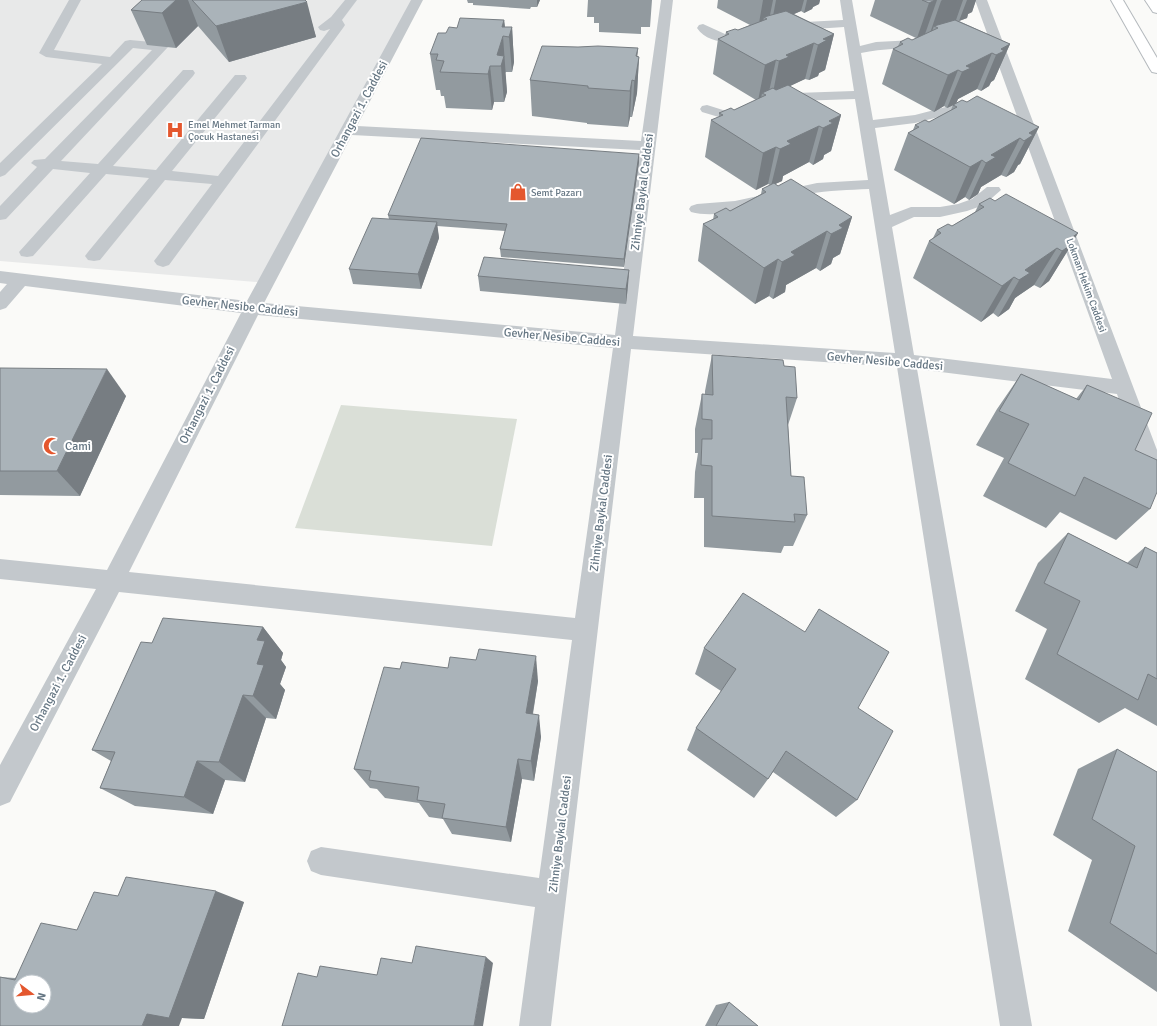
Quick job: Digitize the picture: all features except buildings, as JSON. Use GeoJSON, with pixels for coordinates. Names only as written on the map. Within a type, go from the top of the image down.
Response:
{"type":"FeatureCollection","features":[{"type":"Feature","properties":{"kind":"highway"},"geometry":{"type":"LineString","coordinates":[[1117,0],[1157,69]]}},
{"type":"Feature","properties":{"kind":"highway"},"geometry":{"type":"LineString","coordinates":[[1151,0],[1157,9]]}},
{"type":"Feature","properties":{"kind":"street"},"geometry":{"type":"LineString","coordinates":[[75,0],[46,53],[112,61]]}},
{"type":"Feature","properties":{"kind":"street"},"geometry":{"type":"LineString","coordinates":[[163,261],[217,181],[339,25],[335,20],[351,0]]}},
{"type":"Feature","properties":{"kind":"street","name":"Orhangazi 1. Caddesi"},"geometry":{"type":"LineString","coordinates":[[0,792],[113,581],[252,308],[349,130],[417,0]]}},
{"type":"Feature","properties":{"kind":"street","name":"Zihniye Baykal Caddesi"},"geometry":{"type":"LineString","coordinates":[[535,1026],[667,0]]}},
{"type":"Feature","properties":{"kind":"street"},"geometry":{"type":"LineString","coordinates":[[846,0],[1016,1026]]}},
{"type":"Feature","properties":{"kind":"street","name":"Lokman Hekim Caddesi"},"geometry":{"type":"LineString","coordinates":[[981,0],[1126,388],[1157,480]]}},
{"type":"Feature","properties":{"kind":"street"},"geometry":{"type":"LineString","coordinates":[[703,28],[721,38],[735,39],[787,26],[850,23]]}},
{"type":"Feature","properties":{"kind":"street"},"geometry":{"type":"LineString","coordinates":[[855,51],[876,46],[916,45],[931,41],[940,35]]}},
{"type":"Feature","properties":{"kind":"street"},"geometry":{"type":"LineString","coordinates":[[0,172],[130,44],[162,47],[0,215]]}},
{"type":"Feature","properties":{"kind":"street"},"geometry":{"type":"LineString","coordinates":[[27,252],[188,73]]}},
{"type":"Feature","properties":{"kind":"street"},"geometry":{"type":"LineString","coordinates":[[94,256],[240,78]]}},
{"type":"Feature","properties":{"kind":"street"},"geometry":{"type":"LineString","coordinates":[[707,109],[722,114],[739,114],[796,97],[862,95]]}},
{"type":"Feature","properties":{"kind":"street"},"geometry":{"type":"LineString","coordinates":[[867,125],[915,119],[961,108]]}},
{"type":"Feature","properties":{"kind":"street"},"geometry":{"type":"LineString","coordinates":[[349,130],[648,146]]}},
{"type":"Feature","properties":{"kind":"street"},"geometry":{"type":"LineString","coordinates":[[12,160],[217,181]]}},
{"type":"Feature","properties":{"kind":"street"},"geometry":{"type":"LineString","coordinates":[[697,209],[710,209],[765,201],[815,188],[877,184]]}},
{"type":"Feature","properties":{"kind":"street"},"geometry":{"type":"LineString","coordinates":[[884,224],[911,212],[940,212],[961,208],[978,202],[993,190]]}},
{"type":"Feature","properties":{"kind":"street","name":"Gevher Nesibe Caddesi"},"geometry":{"type":"LineString","coordinates":[[0,277],[252,308],[623,342],[906,362],[1126,388]]}},
{"type":"Feature","properties":{"kind":"street"},"geometry":{"type":"LineString","coordinates":[[0,304],[21,279]]}},
{"type":"Feature","properties":{"kind":"street"},"geometry":{"type":"LineString","coordinates":[[0,568],[586,630]]}},
{"type":"Feature","properties":{"kind":"street"},"geometry":{"type":"LineString","coordinates":[[321,861],[552,895]]}},
{"type":"Feature","properties":{"kind":"shaded area","name":"Emel Mehmet Tarman Çocuk Hastanesi"},"geometry":{"type":"Polygon","coordinates":[[[0,0],[420,0],[268,283],[0,261],[0,0]]]}},
{"type":"Feature","properties":{"kind":"shaded area"},"geometry":{"type":"Polygon","coordinates":[[[341,405],[517,419],[492,546],[295,528],[341,405]]]}},
{"type":"Feature","properties":{"kind":"place","name":"Emel Mehmet Tarman Çocuk Hastanesi"},"geometry":{"type":"Point","coordinates":[175,130]}},
{"type":"Feature","properties":{"kind":"place","name":"Semt Pazarı"},"geometry":{"type":"Point","coordinates":[518,192]}},
{"type":"Feature","properties":{"kind":"place","name":"Cami"},"geometry":{"type":"Point","coordinates":[52,446]}}]}
